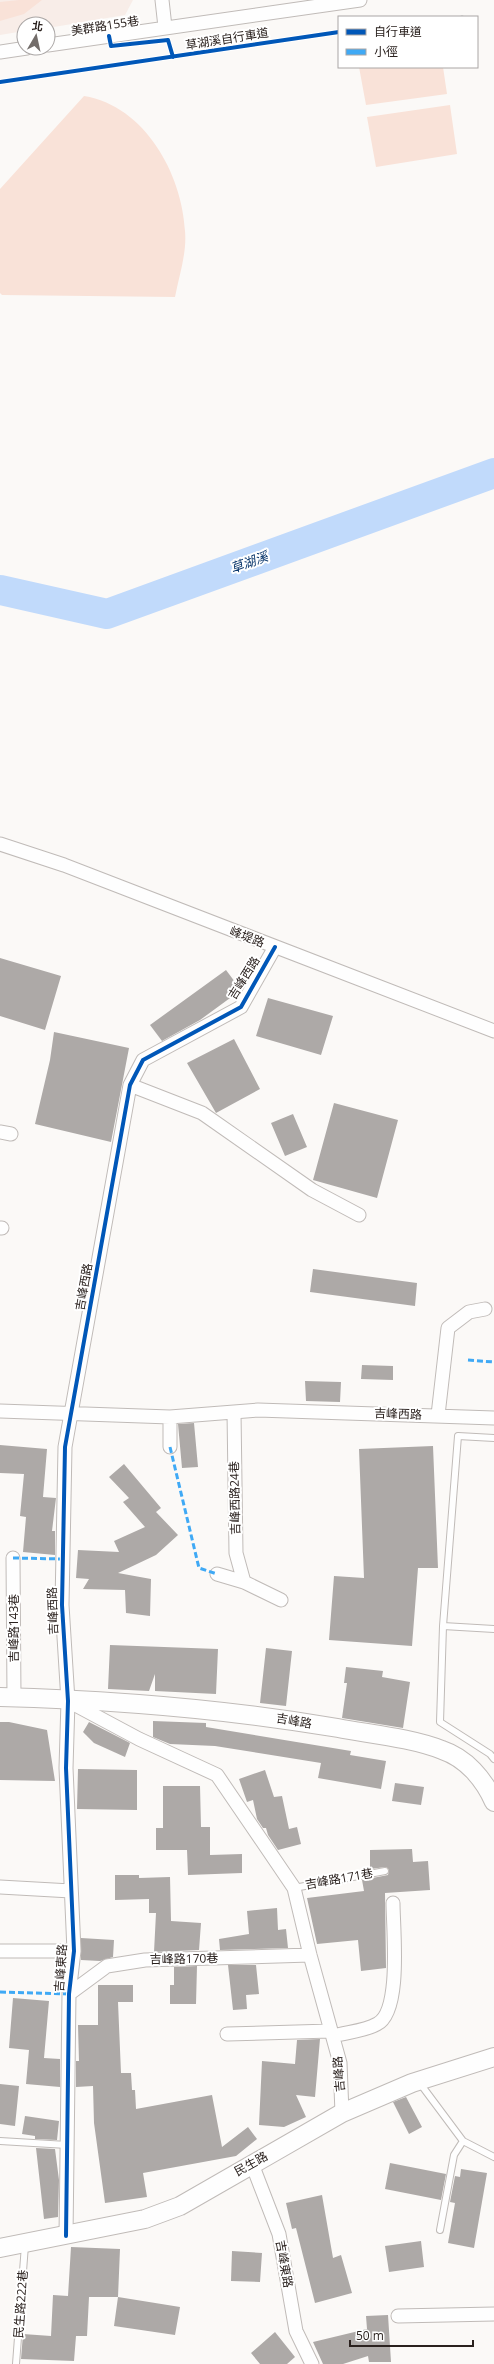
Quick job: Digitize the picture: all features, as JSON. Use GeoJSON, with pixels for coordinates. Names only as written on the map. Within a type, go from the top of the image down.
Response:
{"type":"FeatureCollection","features":[{"type":"Feature","properties":{"kind":"street"},"geometry":{"type":"LineString","coordinates":[[162,0],[165,27]]}},
{"type":"Feature","properties":{"kind":"street","name":"美群路155巷"},"geometry":{"type":"LineString","coordinates":[[56,44],[360,0]]}},
{"type":"Feature","properties":{"kind":"street"},"geometry":{"type":"LineString","coordinates":[[0,52],[16,50]]}},
{"type":"Feature","properties":{"kind":"street","name":"峰堤路"},"geometry":{"type":"LineString","coordinates":[[0,844],[64,865],[494,1031]]}},
{"type":"Feature","properties":{"kind":"street","name":"吉峰西路"},"geometry":{"type":"LineString","coordinates":[[68,1701],[62,1605],[65,1448],[130,1085],[144,1060],[241,1007],[275,947]]}},
{"type":"Feature","properties":{"kind":"street"},"geometry":{"type":"LineString","coordinates":[[130,1085],[202,1113],[312,1190],[358,1215]]}},
{"type":"Feature","properties":{"kind":"street","name":"吉峰西路"},"geometry":{"type":"LineString","coordinates":[[438,1415],[448,1328],[469,1312],[485,1309]]}},
{"type":"Feature","properties":{"kind":"street","name":"吉峰西路"},"geometry":{"type":"LineString","coordinates":[[0,1411],[71,1415],[170,1417],[258,1410],[494,1418]]}},
{"type":"Feature","properties":{"kind":"street","name":"吉峰西路24巷"},"geometry":{"type":"LineString","coordinates":[[234,1412],[236,1553],[244,1582]]}},
{"type":"Feature","properties":{"kind":"street"},"geometry":{"type":"LineString","coordinates":[[170,1417],[170,1447]]}},
{"type":"Feature","properties":{"kind":"street","name":"吉峰路143巷"},"geometry":{"type":"LineString","coordinates":[[7,1697],[13,1558]]}},
{"type":"Feature","properties":{"kind":"street"},"geometry":{"type":"LineString","coordinates":[[217,1574],[244,1582],[281,1600]]}},
{"type":"Feature","properties":{"kind":"street","name":"吉峰路"},"geometry":{"type":"LineString","coordinates":[[7,1697],[161,1705],[274,1717],[396,1739],[442,1750],[472,1770],[486,1784],[494,1802]]}},
{"type":"Feature","properties":{"kind":"street","name":"吉峰路"},"geometry":{"type":"LineString","coordinates":[[68,1701],[139,1739],[217,1775],[294,1888],[310,1956],[340,2063],[342,2113]]}},
{"type":"Feature","properties":{"kind":"street","name":"吉峰東路"},"geometry":{"type":"LineString","coordinates":[[66,2236],[69,1994],[74,1951],[66,1768],[68,1701]]}},
{"type":"Feature","properties":{"kind":"street"},"geometry":{"type":"LineString","coordinates":[[0,1887],[71,1891]]}},
{"type":"Feature","properties":{"kind":"street"},"geometry":{"type":"LineString","coordinates":[[227,2034],[331,2033],[378,2024],[389,2012],[394,1980],[392,1903]]}},
{"type":"Feature","properties":{"kind":"street"},"geometry":{"type":"LineString","coordinates":[[0,1951],[74,1951]]}},
{"type":"Feature","properties":{"kind":"street","name":"吉峰路170巷"},"geometry":{"type":"LineString","coordinates":[[69,1994],[107,1966],[144,1960],[310,1956]]}},
{"type":"Feature","properties":{"kind":"street","name":"民生路"},"geometry":{"type":"LineString","coordinates":[[0,2248],[66,2236],[145,2218],[180,2206],[342,2113],[418,2081],[494,2057]]}},
{"type":"Feature","properties":{"kind":"street","name":"吉峰東路"},"geometry":{"type":"LineString","coordinates":[[252,2164],[279,2234],[296,2331],[312,2364]]}},
{"type":"Feature","properties":{"kind":"street"},"geometry":{"type":"LineString","coordinates":[[398,2316],[494,2314]]}},
{"type":"Feature","properties":{"kind":"lane"},"geometry":{"type":"LineString","coordinates":[[494,1438],[458,1436],[442,1626],[440,1722],[490,1754],[494,1759]]}},
{"type":"Feature","properties":{"kind":"lane"},"geometry":{"type":"LineString","coordinates":[[442,1626],[494,1629]]}},
{"type":"Feature","properties":{"kind":"lane","name":"吉峰路171巷"},"geometry":{"type":"LineString","coordinates":[[294,1888],[385,1871]]}},
{"type":"Feature","properties":{"kind":"lane"},"geometry":{"type":"LineString","coordinates":[[418,2081],[463,2141],[494,2157]]}},
{"type":"Feature","properties":{"kind":"lane"},"geometry":{"type":"LineString","coordinates":[[0,2141],[67,2145]]}},
{"type":"Feature","properties":{"kind":"lane"},"geometry":{"type":"LineString","coordinates":[[440,2230],[454,2155],[463,2141]]}},
{"type":"Feature","properties":{"kind":"lane","name":"民生路222巷"},"geometry":{"type":"LineString","coordinates":[[16,2364],[25,2244]]}},
{"type":"Feature","properties":{"kind":"path"},"geometry":{"type":"LineString","coordinates":[[456,16],[468,14]]}},
{"type":"Feature","properties":{"kind":"shaded area"},"geometry":{"type":"Polygon","coordinates":[[[0,0],[133,0],[125,15],[56,27],[56,16],[16,16],[16,32],[0,35],[0,0]]]}},
{"type":"Feature","properties":{"kind":"shaded area"},"geometry":{"type":"Polygon","coordinates":[[[42,0],[24,14],[0,21],[0,2],[42,0]]]}},
{"type":"Feature","properties":{"kind":"shaded area"},"geometry":{"type":"Polygon","coordinates":[[[359,68],[443,68],[447,94],[366,105],[359,68]]]}},
{"type":"Feature","properties":{"kind":"shaded area"},"geometry":{"type":"Polygon","coordinates":[[[84,96],[106,102],[125,113],[142,128],[156,146],[168,166],[177,187],[185,231],[184,256],[175,297],[2,295],[0,293],[0,189],[84,96]]]}},
{"type":"Feature","properties":{"kind":"shaded area"},"geometry":{"type":"Polygon","coordinates":[[[450,105],[457,154],[376,167],[367,117],[450,105]]]}},
{"type":"Feature","properties":{"kind":"building"},"geometry":{"type":"Polygon","coordinates":[[[0,958],[61,976],[45,1030],[0,1016],[0,958]]]}},
{"type":"Feature","properties":{"kind":"building"},"geometry":{"type":"Polygon","coordinates":[[[226,970],[241,990],[200,1020],[162,1041],[150,1025],[226,970]]]}},
{"type":"Feature","properties":{"kind":"building"},"geometry":{"type":"Polygon","coordinates":[[[268,998],[333,1016],[321,1055],[256,1036],[268,998]]]}},
{"type":"Feature","properties":{"kind":"building"},"geometry":{"type":"Polygon","coordinates":[[[54,1032],[129,1048],[111,1142],[35,1124],[50,1060],[54,1032]]]}},
{"type":"Feature","properties":{"kind":"building"},"geometry":{"type":"Polygon","coordinates":[[[234,1039],[260,1089],[216,1113],[187,1063],[234,1039]]]}},
{"type":"Feature","properties":{"kind":"building"},"geometry":{"type":"Polygon","coordinates":[[[334,1103],[398,1120],[377,1198],[313,1180],[334,1103]]]}},
{"type":"Feature","properties":{"kind":"building"},"geometry":{"type":"Polygon","coordinates":[[[293,1114],[307,1147],[285,1156],[271,1123],[293,1114]]]}},
{"type":"Feature","properties":{"kind":"building"},"geometry":{"type":"Polygon","coordinates":[[[313,1269],[417,1283],[415,1306],[310,1292],[313,1269]]]}},
{"type":"Feature","properties":{"kind":"building"},"geometry":{"type":"Polygon","coordinates":[[[362,1365],[393,1366],[393,1380],[361,1379],[362,1365]]]}},
{"type":"Feature","properties":{"kind":"building"},"geometry":{"type":"Polygon","coordinates":[[[305,1381],[341,1382],[340,1402],[306,1401],[305,1381]]]}},
{"type":"Feature","properties":{"kind":"building"},"geometry":{"type":"Polygon","coordinates":[[[194,1423],[198,1467],[182,1468],[178,1424],[194,1423]]]}},
{"type":"Feature","properties":{"kind":"building"},"geometry":{"type":"Polygon","coordinates":[[[0,1445],[47,1449],[43,1497],[56,1498],[52,1531],[55,1531],[55,1555],[23,1552],[26,1517],[20,1516],[24,1474],[0,1473],[0,1445]]]}},
{"type":"Feature","properties":{"kind":"building"},"geometry":{"type":"Polygon","coordinates":[[[433,1446],[438,1568],[418,1568],[412,1646],[329,1640],[334,1576],[364,1578],[359,1449],[433,1446]]]}},
{"type":"Feature","properties":{"kind":"building"},"geometry":{"type":"Polygon","coordinates":[[[124,1464],[161,1508],[156,1512],[178,1535],[156,1555],[118,1573],[151,1579],[150,1616],[126,1613],[125,1590],[83,1589],[89,1579],[76,1578],[78,1550],[119,1552],[114,1541],[145,1527],[123,1502],[129,1498],[109,1477],[124,1464]]]}},
{"type":"Feature","properties":{"kind":"building"},"geometry":{"type":"Polygon","coordinates":[[[110,1645],[218,1649],[216,1694],[155,1691],[155,1674],[149,1691],[108,1689],[110,1645]]]}},
{"type":"Feature","properties":{"kind":"building"},"geometry":{"type":"Polygon","coordinates":[[[266,1648],[292,1651],[286,1706],[260,1703],[266,1648]]]}},
{"type":"Feature","properties":{"kind":"building"},"geometry":{"type":"Polygon","coordinates":[[[346,1667],[383,1671],[382,1677],[410,1682],[403,1728],[342,1718],[347,1683],[344,1683],[346,1667]]]}},
{"type":"Feature","properties":{"kind":"building"},"geometry":{"type":"Polygon","coordinates":[[[153,1721],[206,1723],[206,1727],[351,1751],[350,1755],[386,1761],[381,1789],[318,1778],[321,1763],[215,1746],[170,1744],[153,1737],[153,1721]]]}},
{"type":"Feature","properties":{"kind":"building"},"geometry":{"type":"Polygon","coordinates":[[[0,1722],[9,1722],[47,1730],[55,1781],[0,1780],[0,1722]]]}},
{"type":"Feature","properties":{"kind":"building"},"geometry":{"type":"Polygon","coordinates":[[[89,1722],[130,1743],[125,1757],[94,1743],[83,1732],[89,1722]]]}},
{"type":"Feature","properties":{"kind":"building"},"geometry":{"type":"Polygon","coordinates":[[[78,1769],[137,1770],[137,1810],[77,1809],[78,1769]]]}},
{"type":"Feature","properties":{"kind":"building"},"geometry":{"type":"Polygon","coordinates":[[[265,1770],[274,1797],[282,1796],[289,1829],[297,1827],[301,1844],[278,1850],[268,1835],[266,1828],[263,1828],[257,1819],[253,1800],[247,1802],[239,1779],[265,1770]]]}},
{"type":"Feature","properties":{"kind":"building"},"geometry":{"type":"Polygon","coordinates":[[[395,1783],[424,1787],[421,1805],[392,1801],[395,1783]]]}},
{"type":"Feature","properties":{"kind":"building"},"geometry":{"type":"Polygon","coordinates":[[[163,1786],[200,1786],[201,1827],[210,1827],[210,1855],[242,1854],[242,1873],[188,1875],[187,1850],[156,1850],[156,1828],[163,1828],[163,1786]]]}},
{"type":"Feature","properties":{"kind":"building"},"geometry":{"type":"Polygon","coordinates":[[[412,1849],[413,1862],[428,1861],[430,1890],[385,1893],[386,1968],[361,1971],[358,1940],[317,1944],[307,1898],[364,1891],[362,1880],[388,1875],[389,1870],[386,1867],[370,1869],[370,1850],[412,1849]]]}},
{"type":"Feature","properties":{"kind":"building"},"geometry":{"type":"Polygon","coordinates":[[[115,1875],[139,1875],[139,1878],[170,1877],[171,1921],[201,1923],[199,1950],[154,1952],[156,1913],[149,1913],[149,1899],[115,1900],[115,1875]]]}},
{"type":"Feature","properties":{"kind":"building"},"geometry":{"type":"Polygon","coordinates":[[[277,1908],[278,1930],[286,1929],[288,1948],[220,1950],[219,1939],[249,1934],[247,1911],[277,1908]]]}},
{"type":"Feature","properties":{"kind":"building"},"geometry":{"type":"Polygon","coordinates":[[[81,1938],[114,1940],[113,1957],[100,1961],[81,1960],[81,1938]]]}},
{"type":"Feature","properties":{"kind":"building"},"geometry":{"type":"Polygon","coordinates":[[[228,1965],[256,1965],[259,1994],[246,1995],[247,2009],[233,2010],[228,1965]]]}},
{"type":"Feature","properties":{"kind":"building"},"geometry":{"type":"Polygon","coordinates":[[[197,1966],[196,2004],[170,2004],[170,1985],[174,1985],[174,1967],[197,1966]]]}},
{"type":"Feature","properties":{"kind":"building"},"geometry":{"type":"Polygon","coordinates":[[[98,1985],[133,1985],[133,2002],[118,2002],[121,2073],[131,2073],[132,2090],[135,2090],[136,2109],[212,2095],[222,2147],[248,2127],[257,2139],[236,2156],[143,2173],[147,2197],[105,2203],[94,2123],[93,2086],[76,2087],[76,2061],[79,2061],[78,2025],[98,2025],[98,1985]]]}},
{"type":"Feature","properties":{"kind":"building"},"geometry":{"type":"Polygon","coordinates":[[[13,1998],[49,2001],[44,2058],[60,2059],[60,2087],[26,2084],[29,2050],[9,2048],[13,1998]]]}},
{"type":"Feature","properties":{"kind":"building"},"geometry":{"type":"Polygon","coordinates":[[[320,2039],[315,2097],[296,2095],[306,2117],[284,2127],[259,2125],[262,2061],[295,2064],[297,2040],[320,2039]]]}},
{"type":"Feature","properties":{"kind":"building"},"geometry":{"type":"Polygon","coordinates":[[[0,2084],[19,2086],[15,2126],[0,2124],[0,2084]]]}},
{"type":"Feature","properties":{"kind":"building"},"geometry":{"type":"Polygon","coordinates":[[[406,2097],[422,2127],[409,2134],[393,2102],[406,2097]]]}},
{"type":"Feature","properties":{"kind":"building"},"geometry":{"type":"Polygon","coordinates":[[[25,2116],[59,2121],[57,2140],[35,2139],[35,2136],[22,2134],[25,2116]]]}},
{"type":"Feature","properties":{"kind":"building"},"geometry":{"type":"Polygon","coordinates":[[[36,2148],[55,2149],[59,2180],[58,2217],[44,2219],[36,2148]]]}},
{"type":"Feature","properties":{"kind":"building"},"geometry":{"type":"Polygon","coordinates":[[[390,2163],[446,2174],[441,2200],[385,2189],[390,2163]]]}},
{"type":"Feature","properties":{"kind":"building"},"geometry":{"type":"Polygon","coordinates":[[[461,2169],[487,2173],[474,2248],[448,2243],[455,2203],[450,2202],[455,2176],[460,2177],[461,2169]]]}},
{"type":"Feature","properties":{"kind":"building"},"geometry":{"type":"Polygon","coordinates":[[[322,2195],[333,2258],[341,2255],[352,2293],[315,2303],[296,2228],[292,2229],[286,2203],[322,2195]]]}},
{"type":"Feature","properties":{"kind":"building"},"geometry":{"type":"Polygon","coordinates":[[[421,2241],[424,2267],[389,2272],[385,2246],[421,2241]]]}},
{"type":"Feature","properties":{"kind":"building"},"geometry":{"type":"Polygon","coordinates":[[[71,2247],[120,2249],[118,2297],[89,2297],[87,2336],[76,2336],[74,2361],[21,2359],[23,2334],[51,2336],[53,2295],[68,2296],[71,2247]]]}},
{"type":"Feature","properties":{"kind":"building"},"geometry":{"type":"Polygon","coordinates":[[[232,2251],[262,2253],[260,2282],[231,2281],[232,2251]]]}},
{"type":"Feature","properties":{"kind":"building"},"geometry":{"type":"Polygon","coordinates":[[[118,2297],[180,2307],[175,2335],[114,2326],[118,2297]]]}},
{"type":"Feature","properties":{"kind":"building"},"geometry":{"type":"Polygon","coordinates":[[[388,2315],[391,2362],[369,2362],[368,2356],[343,2364],[323,2364],[313,2342],[367,2329],[366,2316],[388,2315]]]}},
{"type":"Feature","properties":{"kind":"building"},"geometry":{"type":"Polygon","coordinates":[[[275,2332],[295,2357],[287,2364],[260,2364],[251,2353],[275,2332]]]}},
{"type":"Feature","properties":{"kind":"waterway","name":"草湖溪"},"geometry":{"type":"LineString","coordinates":[[0,590],[107,614],[494,473]]}},
{"type":"Feature","properties":{"kind":"marked path"},"geometry":{"type":"LineString","coordinates":[[468,1360],[494,1362]]}},
{"type":"Feature","properties":{"kind":"marked path"},"geometry":{"type":"LineString","coordinates":[[170,1447],[199,1568],[217,1574]]}},
{"type":"Feature","properties":{"kind":"marked path"},"geometry":{"type":"LineString","coordinates":[[13,1558],[62,1559]]}},
{"type":"Feature","properties":{"kind":"marked path"},"geometry":{"type":"LineString","coordinates":[[0,1992],[69,1994]]}},
{"type":"Feature","properties":{"kind":"cycle path","name":"草湖溪自行車道"},"geometry":{"type":"LineString","coordinates":[[0,82],[338,32]]}},
{"type":"Feature","properties":{"kind":"cycle path"},"geometry":{"type":"LineString","coordinates":[[109,36],[111,46],[168,40],[173,57]]}},
{"type":"Feature","properties":{"kind":"cycle path"},"geometry":{"type":"LineString","coordinates":[[66,2236],[69,1994],[74,1951],[66,1768],[68,1701],[62,1605],[65,1447],[130,1085],[143,1060],[241,1007],[275,947]]}}]}
